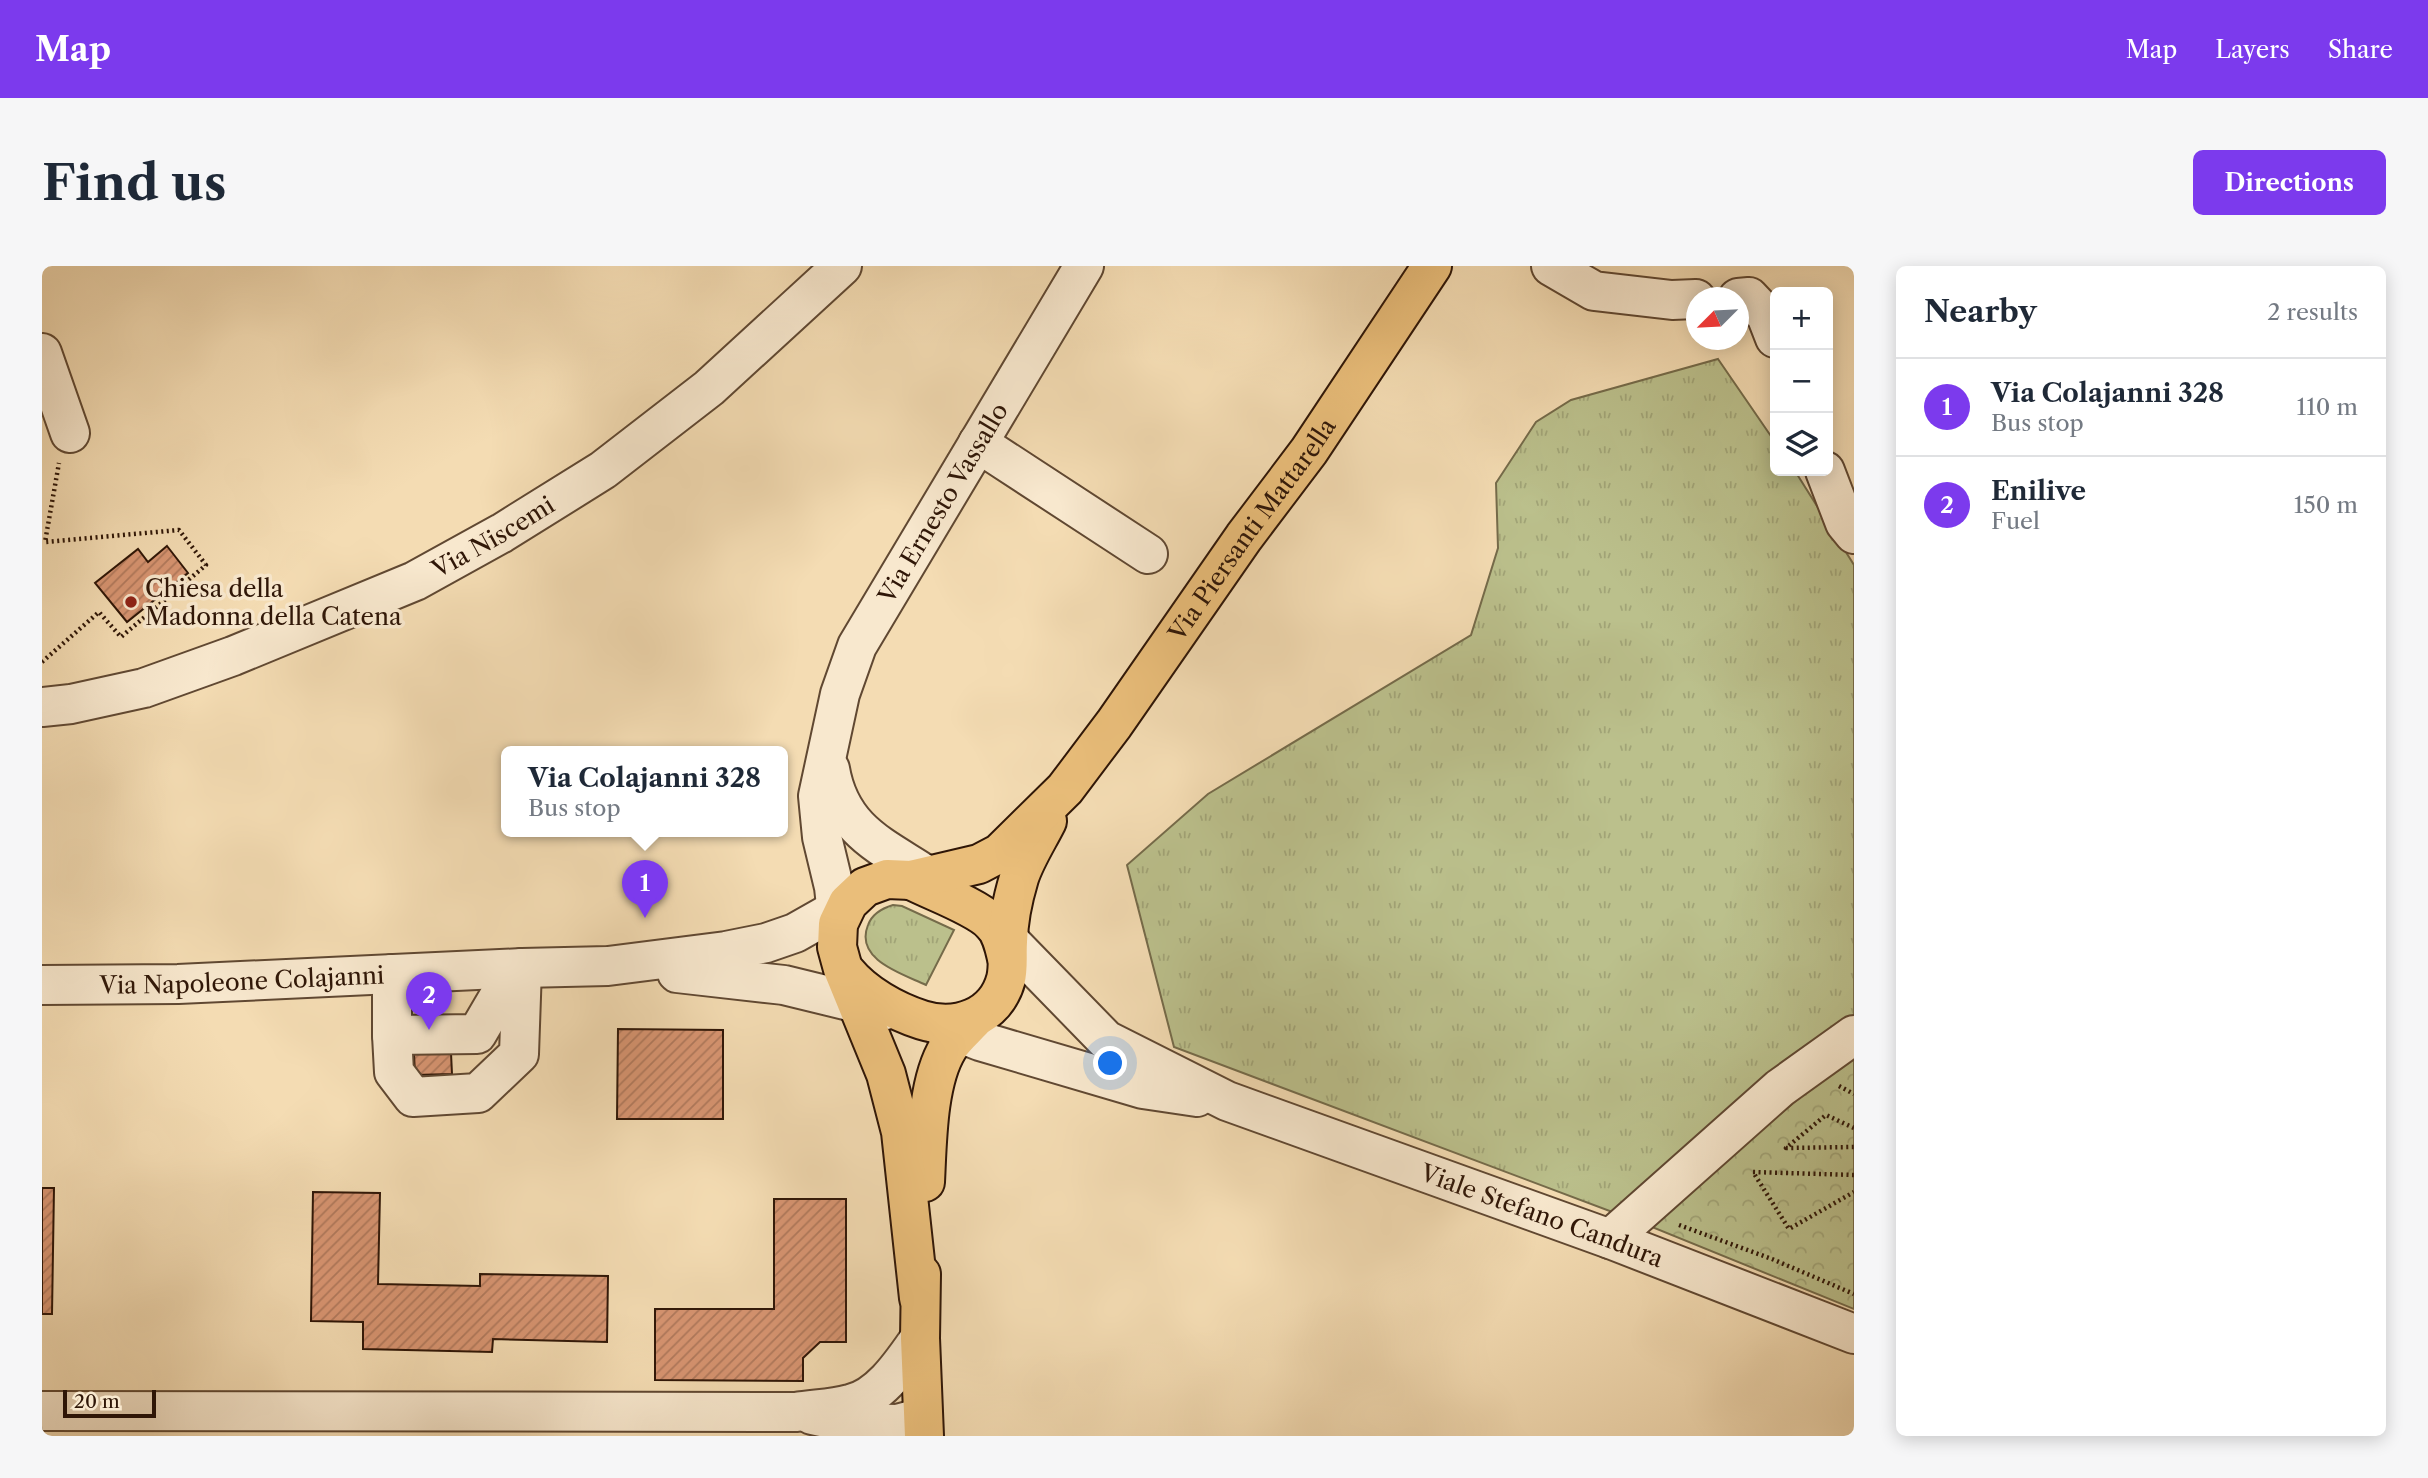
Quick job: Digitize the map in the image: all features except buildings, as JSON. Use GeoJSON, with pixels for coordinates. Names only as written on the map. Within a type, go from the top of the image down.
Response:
{"type":"FeatureCollection","features":[{"type":"Feature","properties":{"kind":"main road","name":"Via Piersanti Mattarella"},"geometry":{"type":"LineString","coordinates":[[1065,789],[1114,724],[1244,537],[1309,451],[1432,266]]}},
{"type":"Feature","properties":{"kind":"main road"},"geometry":{"type":"LineString","coordinates":[[919,1298],[901,1132],[887,1073],[843,969],[837,947],[841,912],[865,887],[887,879],[920,878],[979,864],[1000,853],[1065,789]]}},
{"type":"Feature","properties":{"kind":"main road"},"geometry":{"type":"LineString","coordinates":[[843,969],[859,988],[946,1024],[989,1008],[1001,994],[1007,976],[997,933],[1019,876],[1065,789]]}},
{"type":"Feature","properties":{"kind":"main road"},"geometry":{"type":"LineString","coordinates":[[920,878],[997,933]]}},
{"type":"Feature","properties":{"kind":"main road"},"geometry":{"type":"LineString","coordinates":[[924,1427],[919,1298],[928,1120],[935,1082],[948,1048],[946,1024]]}},
{"type":"Feature","properties":{"kind":"street","name":"Via Niscemi"},"geometry":{"type":"LineString","coordinates":[[42,706],[71,704],[144,688],[221,661],[415,581],[448,563],[603,470],[709,388],[842,266]]}},
{"type":"Feature","properties":{"kind":"street","name":"Via Ernesto Vassallo"},"geometry":{"type":"LineString","coordinates":[[822,836],[818,796],[839,694],[858,646],[1084,266]]}},
{"type":"Feature","properties":{"kind":"street"},"geometry":{"type":"LineString","coordinates":[[1551,266],[1594,291],[1686,299]]}},
{"type":"Feature","properties":{"kind":"street"},"geometry":{"type":"LineString","coordinates":[[1749,301],[1766,315],[1770,325]]}},
{"type":"Feature","properties":{"kind":"street"},"geometry":{"type":"LineString","coordinates":[[42,353],[68,427]]}},
{"type":"Feature","properties":{"kind":"street"},"geometry":{"type":"LineString","coordinates":[[978,443],[1148,554]]}},
{"type":"Feature","properties":{"kind":"street"},"geometry":{"type":"LineString","coordinates":[[1827,476],[1845,523],[1854,534]]}},
{"type":"Feature","properties":{"kind":"street"},"geometry":{"type":"LineString","coordinates":[[828,753],[832,783],[847,817],[867,838],[920,878]]}},
{"type":"Feature","properties":{"kind":"street"},"geometry":{"type":"LineString","coordinates":[[608,967],[766,943],[841,912],[822,836]]}},
{"type":"Feature","properties":{"kind":"street"},"geometry":{"type":"LineString","coordinates":[[795,933],[816,894],[822,836]]}},
{"type":"Feature","properties":{"kind":"street"},"geometry":{"type":"LineString","coordinates":[[997,933],[1106,1040],[1227,1101]]}},
{"type":"Feature","properties":{"kind":"street"},"geometry":{"type":"LineString","coordinates":[[608,967],[784,985],[946,1024],[1143,1089],[1227,1101]]}},
{"type":"Feature","properties":{"kind":"street","name":"Via Napoleone Colajanni"},"geometry":{"type":"LineString","coordinates":[[42,985],[178,984],[518,968],[608,967]]}},
{"type":"Feature","properties":{"kind":"street"},"geometry":{"type":"LineString","coordinates":[[392,1035],[477,1034],[518,968]]}},
{"type":"Feature","properties":{"kind":"street"},"geometry":{"type":"LineString","coordinates":[[392,974],[394,1072],[413,1097],[478,1093],[519,1054],[518,968]]}},
{"type":"Feature","properties":{"kind":"street"},"geometry":{"type":"LineString","coordinates":[[1610,1239],[1780,1087],[1854,1035]]}},
{"type":"Feature","properties":{"kind":"street","name":"Viale Stefano Candura"},"geometry":{"type":"LineString","coordinates":[[1227,1101],[1610,1239],[1854,1334]]}},
{"type":"Feature","properties":{"kind":"street"},"geometry":{"type":"LineString","coordinates":[[857,1421],[874,1391],[897,1370],[920,1338]]}},
{"type":"Feature","properties":{"kind":"street"},"geometry":{"type":"LineString","coordinates":[[42,1411],[796,1412],[924,1427]]}},
{"type":"Feature","properties":{"kind":"path"},"geometry":{"type":"LineString","coordinates":[[42,662],[99,612],[121,637],[206,565],[179,530],[45,542],[68,427]]}},
{"type":"Feature","properties":{"kind":"path"},"geometry":{"type":"LineString","coordinates":[[1854,1128],[1826,1115],[1786,1148],[1854,1147]]}},
{"type":"Feature","properties":{"kind":"path"},"geometry":{"type":"LineString","coordinates":[[1854,1175],[1754,1172],[1789,1229],[1854,1192]]}},
{"type":"Feature","properties":{"kind":"path"},"geometry":{"type":"LineString","coordinates":[[1675,1223],[1772,1259],[1854,1294]]}},
{"type":"Feature","properties":{"kind":"green space"},"geometry":{"type":"Polygon","coordinates":[[[1718,359],[1770,435],[1770,476],[1798,476],[1854,565],[1854,1058],[1804,1094],[1647,1225],[1174,1047],[1127,865],[1208,794],[1471,635],[1498,548],[1496,483],[1536,422],[1571,400],[1718,359]]]}},
{"type":"Feature","properties":{"kind":"green space"},"geometry":{"type":"Polygon","coordinates":[[[893,905],[902,906],[954,930],[926,985],[883,964],[868,948],[866,937],[870,921],[878,912],[893,905]]]}},
{"type":"Feature","properties":{"kind":"green space"},"geometry":{"type":"Polygon","coordinates":[[[1854,1058],[1854,1309],[1647,1225],[1804,1094],[1854,1058]]]}},
{"type":"Feature","properties":{"kind":"place","name":"Chiesa della Madonna della Catena"},"geometry":{"type":"Point","coordinates":[131,602]}},
{"type":"Feature","properties":{"kind":"place","name":"Via Colajanni 328"},"geometry":{"type":"Point","coordinates":[645,918]}},
{"type":"Feature","properties":{"kind":"place","name":"Enilive"},"geometry":{"type":"Point","coordinates":[429,1030]}}]}
